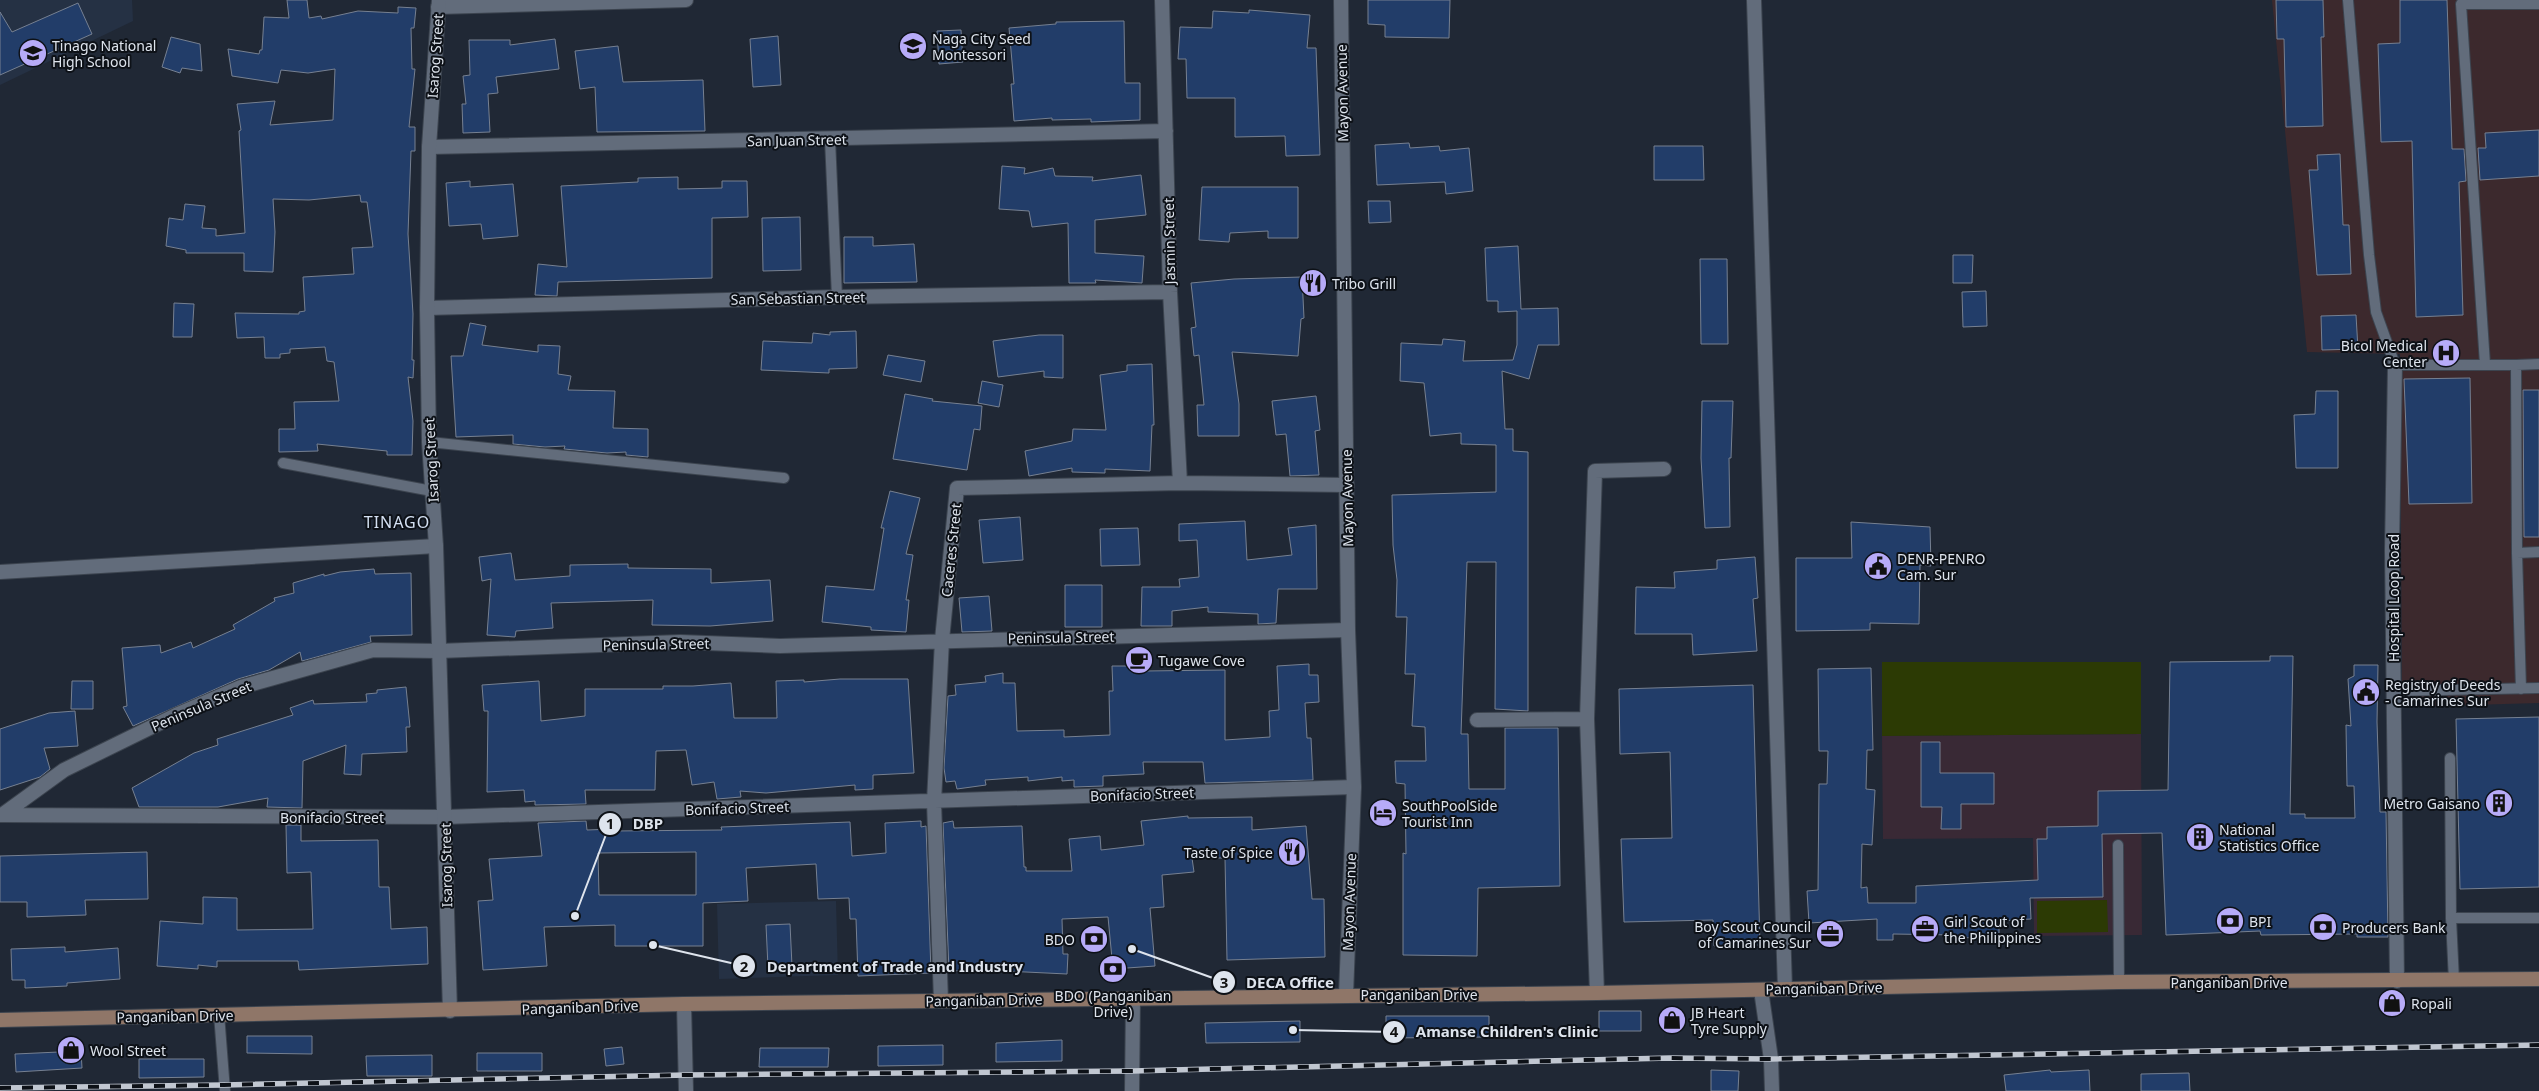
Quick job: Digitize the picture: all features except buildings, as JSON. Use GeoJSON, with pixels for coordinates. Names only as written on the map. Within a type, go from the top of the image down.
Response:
{"type":"FeatureCollection","features":[{"type":"Feature","properties":{"kind":"main road","name":"Panganiban Drive"},"geometry":{"type":"LineString","coordinates":[[0,1020],[219,1014],[450,1011],[684,1004],[1597,993],[2120,982],[2539,979]]}},
{"type":"Feature","properties":{"kind":"street"},"geometry":{"type":"LineString","coordinates":[[439,3],[686,0]]}},
{"type":"Feature","properties":{"kind":"street","name":"Jasmin Street"},"geometry":{"type":"LineString","coordinates":[[1162,0],[1170,292],[1180,482]]}},
{"type":"Feature","properties":{"kind":"street","name":"Mayon Avenue"},"geometry":{"type":"LineString","coordinates":[[1341,0],[1348,630],[1354,787],[1346,995]]}},
{"type":"Feature","properties":{"kind":"street"},"geometry":{"type":"LineString","coordinates":[[1754,0],[1785,989]]}},
{"type":"Feature","properties":{"kind":"street","name":"Isarog Street"},"geometry":{"type":"LineString","coordinates":[[439,3],[429,147],[427,308],[429,442],[436,546],[450,1011]]}},
{"type":"Feature","properties":{"kind":"street","name":"San Juan Street"},"geometry":{"type":"LineString","coordinates":[[429,147],[1166,131]]}},
{"type":"Feature","properties":{"kind":"street","name":"San Sebastian Street"},"geometry":{"type":"LineString","coordinates":[[427,308],[837,297],[1170,292]]}},
{"type":"Feature","properties":{"kind":"street","name":"Hospital Loop Road"},"geometry":{"type":"LineString","coordinates":[[2394,365],[2394,691],[2397,981]]}},
{"type":"Feature","properties":{"kind":"street"},"geometry":{"type":"LineString","coordinates":[[1597,993],[1587,719],[1595,471],[1664,469]]}},
{"type":"Feature","properties":{"kind":"street","name":"Caceres Street"},"geometry":{"type":"LineString","coordinates":[[941,1000],[934,802],[942,640],[957,488],[1180,482],[1346,485]]}},
{"type":"Feature","properties":{"kind":"street"},"geometry":{"type":"LineString","coordinates":[[0,572],[436,546]]}},
{"type":"Feature","properties":{"kind":"street","name":"Peninsula Street"},"geometry":{"type":"LineString","coordinates":[[1,815],[64,770],[176,715],[241,687],[373,650],[439,651],[680,642],[780,646],[1348,630]]}},
{"type":"Feature","properties":{"kind":"street"},"geometry":{"type":"LineString","coordinates":[[1478,720],[1587,719]]}},
{"type":"Feature","properties":{"kind":"street","name":"Bonifacio Street"},"geometry":{"type":"LineString","coordinates":[[1,815],[445,817],[1354,787]]}},
{"type":"Feature","properties":{"kind":"street"},"geometry":{"type":"LineString","coordinates":[[1761,990],[1771,1059],[1772,1091]]}},
{"type":"Feature","properties":{"kind":"street"},"geometry":{"type":"LineString","coordinates":[[1132,1091],[1133,998]]}},
{"type":"Feature","properties":{"kind":"street"},"geometry":{"type":"LineString","coordinates":[[684,1004],[686,1091]]}},
{"type":"Feature","properties":{"kind":"lane"},"geometry":{"type":"LineString","coordinates":[[2348,0],[2369,255],[2376,312],[2394,365],[2539,364]]}},
{"type":"Feature","properties":{"kind":"lane"},"geometry":{"type":"LineString","coordinates":[[2484,364],[2460,4],[2539,4]]}},
{"type":"Feature","properties":{"kind":"lane"},"geometry":{"type":"LineString","coordinates":[[830,139],[837,297]]}},
{"type":"Feature","properties":{"kind":"lane"},"geometry":{"type":"LineString","coordinates":[[2516,365],[2517,553],[2521,689]]}},
{"type":"Feature","properties":{"kind":"lane"},"geometry":{"type":"LineString","coordinates":[[429,442],[784,478]]}},
{"type":"Feature","properties":{"kind":"lane"},"geometry":{"type":"LineString","coordinates":[[283,463],[432,491]]}},
{"type":"Feature","properties":{"kind":"lane"},"geometry":{"type":"LineString","coordinates":[[2517,553],[2539,552]]}},
{"type":"Feature","properties":{"kind":"lane"},"geometry":{"type":"LineString","coordinates":[[2394,691],[2539,688]]}},
{"type":"Feature","properties":{"kind":"lane"},"geometry":{"type":"LineString","coordinates":[[2450,758],[2451,918],[2454,981]]}},
{"type":"Feature","properties":{"kind":"lane"},"geometry":{"type":"LineString","coordinates":[[2118,845],[2120,982]]}},
{"type":"Feature","properties":{"kind":"lane"},"geometry":{"type":"LineString","coordinates":[[2451,918],[2539,918]]}},
{"type":"Feature","properties":{"kind":"lane"},"geometry":{"type":"LineString","coordinates":[[219,1014],[225,1091]]}},
{"type":"Feature","properties":{"kind":"shaded area","name":"Tinago National High School"},"geometry":{"type":"Polygon","coordinates":[[[0,0],[132,0],[133,21],[0,85],[0,0]]]}},
{"type":"Feature","properties":{"kind":"shaded area","name":"Bicol Medical Center"},"geometry":{"type":"Polygon","coordinates":[[[2272,0],[2539,0],[2539,703],[2402,707],[2400,354],[2307,352],[2272,0]]]}},
{"type":"Feature","properties":{"kind":"shaded area"},"geometry":{"type":"Polygon","coordinates":[[[2141,734],[2142,935],[2034,936],[2033,838],[1883,839],[1882,736],[2141,734]]]}},
{"type":"Feature","properties":{"kind":"shaded area"},"geometry":{"type":"Polygon","coordinates":[[[836,901],[838,975],[719,979],[717,904],[836,901]]]}},
{"type":"Feature","properties":{"kind":"green space"},"geometry":{"type":"Polygon","coordinates":[[[1882,662],[2141,662],[2141,734],[1882,736],[1882,662]]]}},
{"type":"Feature","properties":{"kind":"green space"},"geometry":{"type":"Polygon","coordinates":[[[2107,900],[2108,932],[2037,933],[2037,901],[2107,900]]]}},
{"type":"Feature","properties":{"kind":"railway"},"geometry":{"type":"LineString","coordinates":[[0,1088],[687,1075],[1132,1071],[1670,1058],[1771,1059],[2539,1045]]}},
{"type":"Feature","properties":{"kind":"place","name":"Naga City Seed Montessori"},"geometry":{"type":"Point","coordinates":[913,46]}},
{"type":"Feature","properties":{"kind":"place","name":"Tinago National High School"},"geometry":{"type":"Point","coordinates":[33,53]}},
{"type":"Feature","properties":{"kind":"place","name":"Tribo Grill"},"geometry":{"type":"Point","coordinates":[1313,283]}},
{"type":"Feature","properties":{"kind":"place","name":"Bicol Medical Center"},"geometry":{"type":"Point","coordinates":[2446,353]}},
{"type":"Feature","properties":{"kind":"place","name":"DENR-PENRO Cam. Sur"},"geometry":{"type":"Point","coordinates":[1878,566]}},
{"type":"Feature","properties":{"kind":"place","name":"Tugawe Cove"},"geometry":{"type":"Point","coordinates":[1139,660]}},
{"type":"Feature","properties":{"kind":"place","name":"Registry of Deeds - Camarines Sur"},"geometry":{"type":"Point","coordinates":[2366,692]}},
{"type":"Feature","properties":{"kind":"place","name":"Metro Gaisano"},"geometry":{"type":"Point","coordinates":[2499,803]}},
{"type":"Feature","properties":{"kind":"place","name":"SouthPoolSide Tourist Inn"},"geometry":{"type":"Point","coordinates":[1383,813]}},
{"type":"Feature","properties":{"kind":"place","name":"National Statistics Office"},"geometry":{"type":"Point","coordinates":[2200,837]}},
{"type":"Feature","properties":{"kind":"place","name":"Taste of Spice"},"geometry":{"type":"Point","coordinates":[1292,852]}},
{"type":"Feature","properties":{"kind":"place","name":"DBP"},"geometry":{"type":"Point","coordinates":[575,916]}},
{"type":"Feature","properties":{"kind":"place","name":"BPI"},"geometry":{"type":"Point","coordinates":[2230,921]}},
{"type":"Feature","properties":{"kind":"place","name":"Producers Bank"},"geometry":{"type":"Point","coordinates":[2323,927]}},
{"type":"Feature","properties":{"kind":"place","name":"Girl Scout of the Philippines"},"geometry":{"type":"Point","coordinates":[1925,929]}},
{"type":"Feature","properties":{"kind":"place","name":"Boy Scout Council of Camarines Sur"},"geometry":{"type":"Point","coordinates":[1830,934]}},
{"type":"Feature","properties":{"kind":"place","name":"BDO"},"geometry":{"type":"Point","coordinates":[1094,939]}},
{"type":"Feature","properties":{"kind":"place","name":"Department of Trade and Industry"},"geometry":{"type":"Point","coordinates":[653,945]}},
{"type":"Feature","properties":{"kind":"place","name":"DECA Office"},"geometry":{"type":"Point","coordinates":[1132,949]}},
{"type":"Feature","properties":{"kind":"place","name":"BDO (Panganiban Drive)"},"geometry":{"type":"Point","coordinates":[1113,969]}},
{"type":"Feature","properties":{"kind":"place","name":"Ropali"},"geometry":{"type":"Point","coordinates":[2392,1003]}},
{"type":"Feature","properties":{"kind":"place","name":"JB Heart Tyre Supply"},"geometry":{"type":"Point","coordinates":[1672,1020]}},
{"type":"Feature","properties":{"kind":"place","name":"Amanse Children's Clinic"},"geometry":{"type":"Point","coordinates":[1293,1030]}},
{"type":"Feature","properties":{"kind":"place","name":"Wool Street"},"geometry":{"type":"Point","coordinates":[71,1050]}},
{"type":"Feature","properties":{"kind":"district","name":"TINAGO"},"geometry":{"type":"Point","coordinates":[397,522]}}]}
